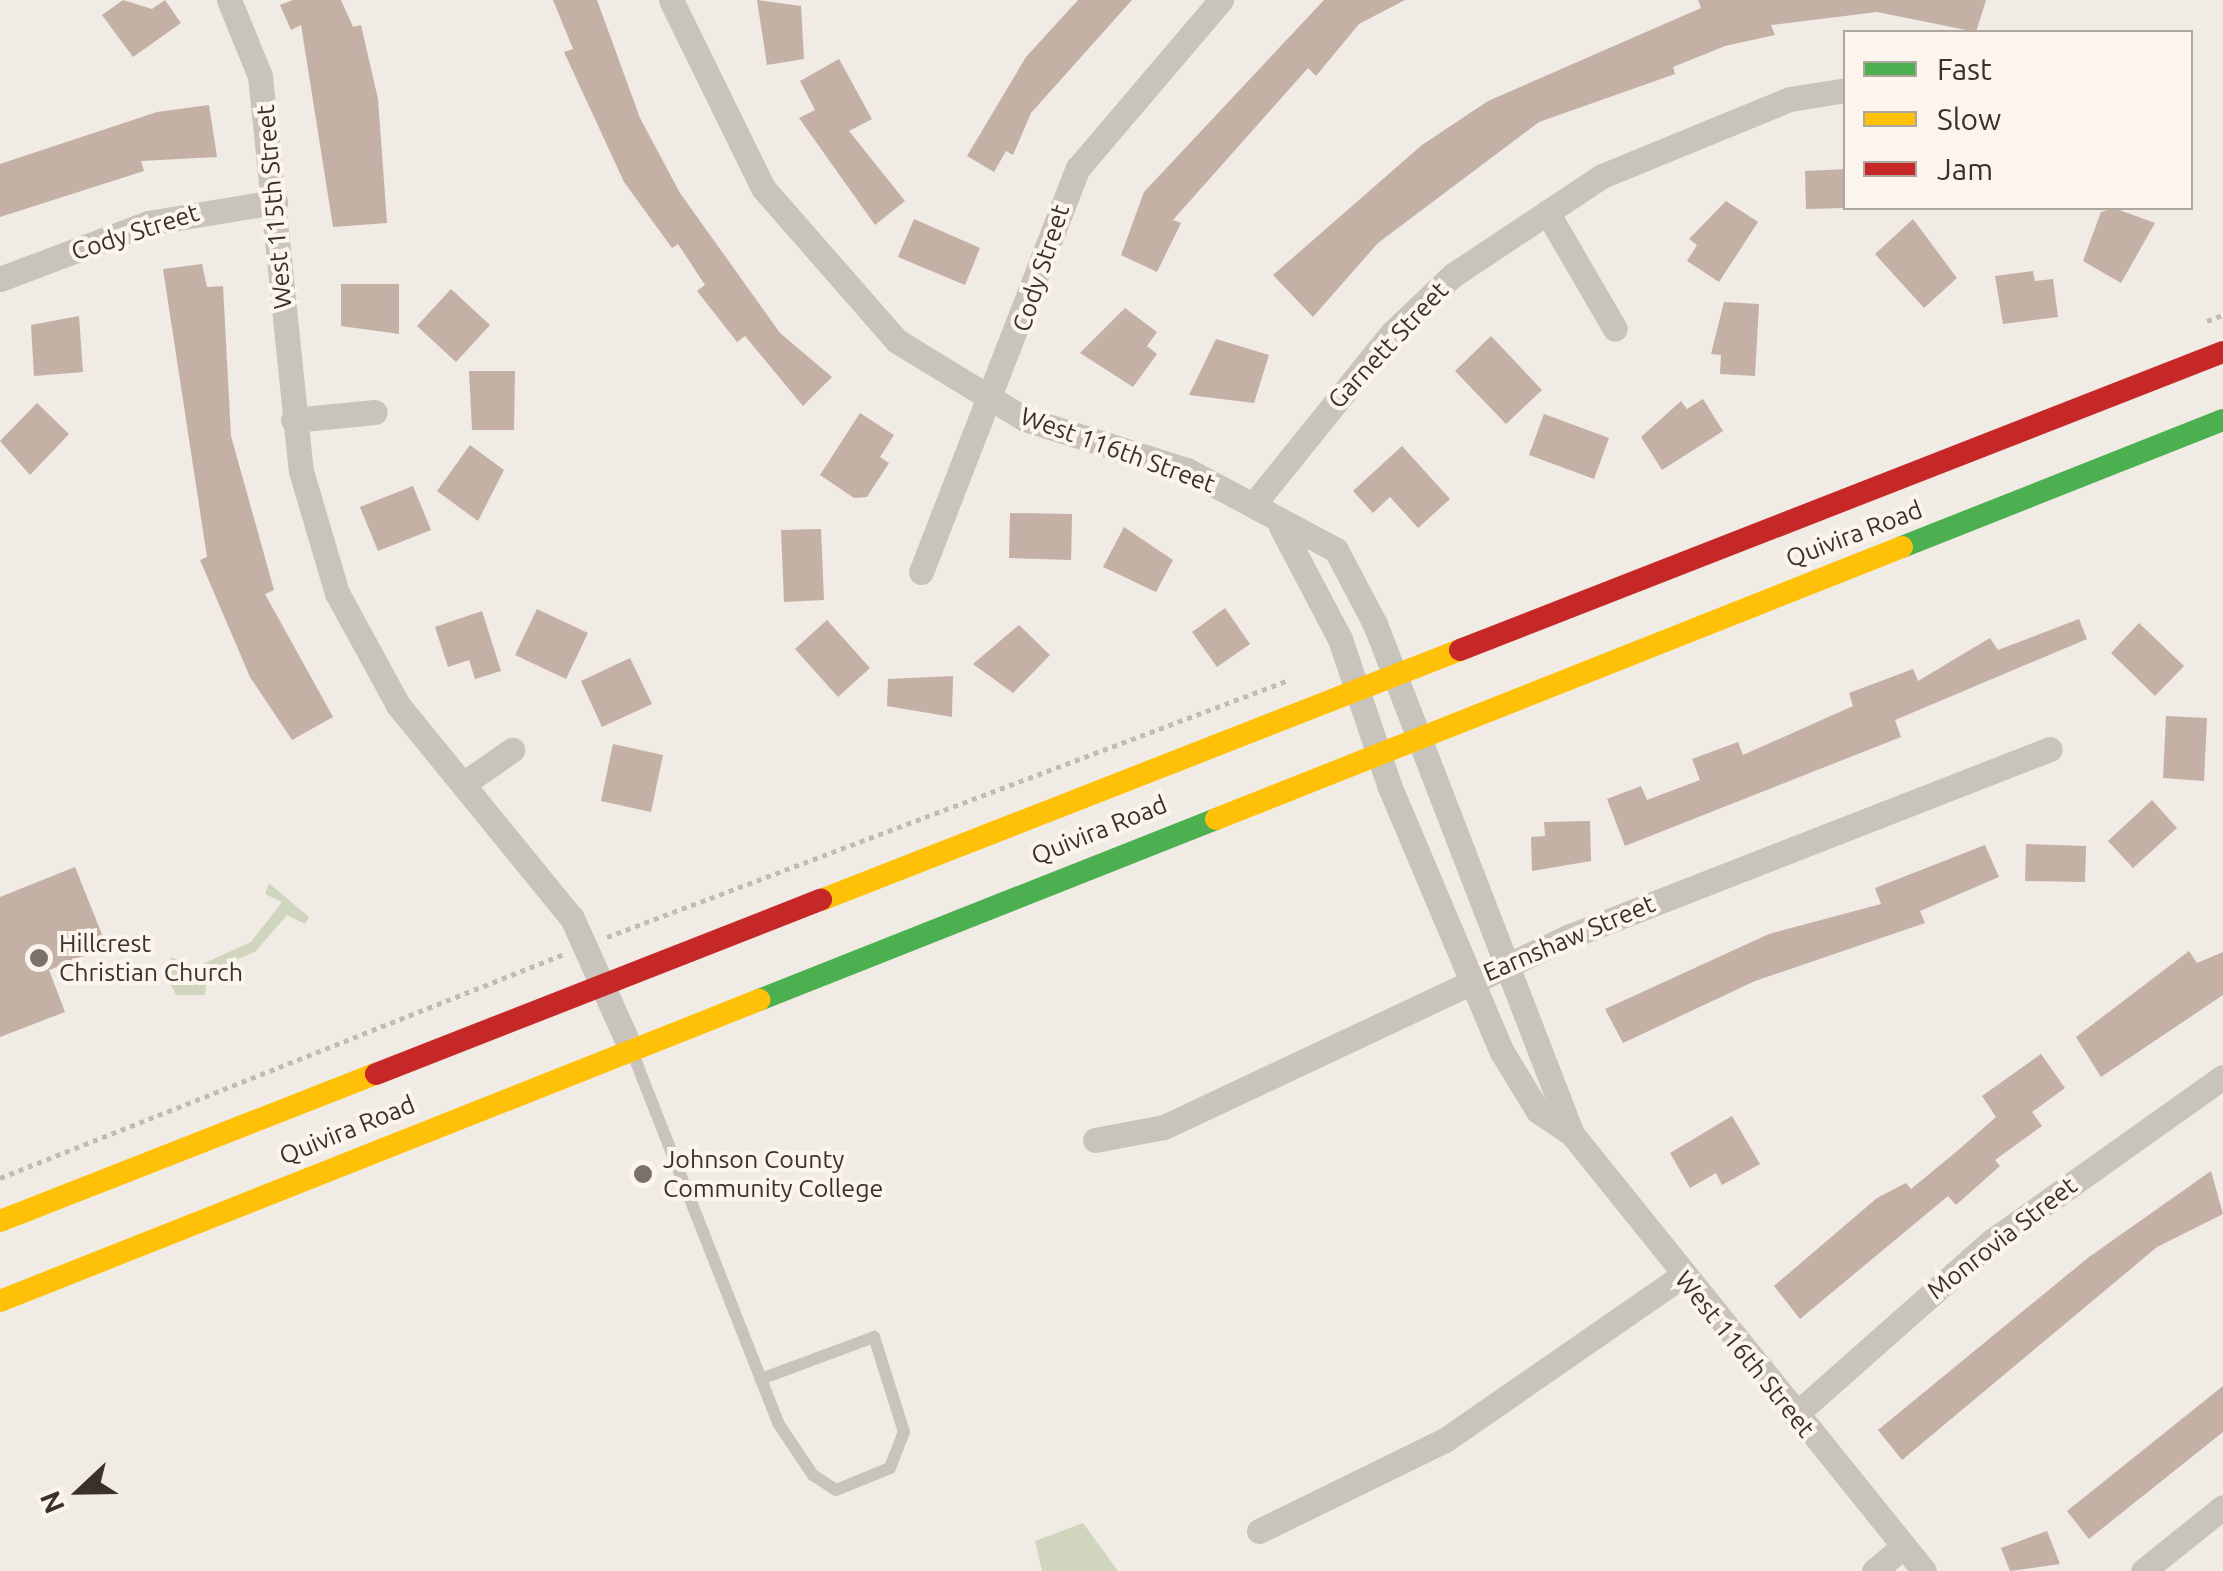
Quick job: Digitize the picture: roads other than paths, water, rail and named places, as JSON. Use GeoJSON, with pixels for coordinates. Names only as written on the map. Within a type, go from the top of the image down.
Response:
{"type":"FeatureCollection","features":[{"type":"Feature","properties":{"kind":"main road","name":"Quivira Road"},"geometry":{"type":"LineString","coordinates":[[0,1221],[608,986],[1393,672],[2223,352]]}},
{"type":"Feature","properties":{"kind":"main road","name":"Quivira Road"},"geometry":{"type":"LineString","coordinates":[[0,1301],[630,1045],[2223,420]]}},
{"type":"Feature","properties":{"kind":"street","name":"West 115th Street"},"geometry":{"type":"LineString","coordinates":[[229,0],[260,76],[294,420],[312,521],[352,624],[398,705],[544,875],[588,944],[630,1045]]}},
{"type":"Feature","properties":{"kind":"street","name":"West 116th Street"},"geometry":{"type":"LineString","coordinates":[[671,0],[714,102],[810,251],[897,340],[991,402],[1187,470],[1253,505],[1281,527],[1346,658],[1378,750],[1471,979],[1538,1111],[1572,1134]]}},
{"type":"Feature","properties":{"kind":"street","name":"Cody Street"},"geometry":{"type":"LineString","coordinates":[[921,572],[991,402],[1078,168],[1221,0]]}},
{"type":"Feature","properties":{"kind":"street","name":"Garnett Street"},"geometry":{"type":"LineString","coordinates":[[1253,505],[1392,333],[1453,275],[1602,176],[1737,118],[1843,91]]}},
{"type":"Feature","properties":{"kind":"street","name":"Cody Street"},"geometry":{"type":"LineString","coordinates":[[0,280],[148,223],[274,202]]}},
{"type":"Feature","properties":{"kind":"street"},"geometry":{"type":"LineString","coordinates":[[1547,212],[1616,329]]}},
{"type":"Feature","properties":{"kind":"street"},"geometry":{"type":"LineString","coordinates":[[294,420],[375,412]]}},
{"type":"Feature","properties":{"kind":"street","name":"West 116th Street"},"geometry":{"type":"LineString","coordinates":[[1281,527],[1316,532],[1336,550],[1393,672],[1572,1134],[1682,1276],[1924,1571]]}},
{"type":"Feature","properties":{"kind":"street","name":"Earnshaw Street"},"geometry":{"type":"LineString","coordinates":[[1095,1140],[1164,1127],[1505,964],[2050,749]]}},
{"type":"Feature","properties":{"kind":"street"},"geometry":{"type":"LineString","coordinates":[[463,784],[512,750]]}},
{"type":"Feature","properties":{"kind":"street","name":"Monrovia Street"},"geometry":{"type":"LineString","coordinates":[[1795,1415],[1992,1240],[2223,1078]]}},
{"type":"Feature","properties":{"kind":"street"},"geometry":{"type":"LineString","coordinates":[[1259,1531],[1445,1440],[1682,1276]]}},
{"type":"Feature","properties":{"kind":"street"},"geometry":{"type":"LineString","coordinates":[[2144,1571],[2223,1507]]}},
{"type":"Feature","properties":{"kind":"street"},"geometry":{"type":"LineString","coordinates":[[1874,1571],[1903,1546]]}},
{"type":"Feature","properties":{"kind":"lane"},"geometry":{"type":"LineString","coordinates":[[630,1045],[761,1379],[813,1475],[836,1490],[890,1468],[904,1432],[874,1338],[761,1379]]}},
{"type":"Feature","properties":{"kind":"place","name":"Hillcrest Christian Church"},"geometry":{"type":"Point","coordinates":[39,958]}},
{"type":"Feature","properties":{"kind":"place","name":"Johnson County Community College"},"geometry":{"type":"Point","coordinates":[643,1174]}}]}
